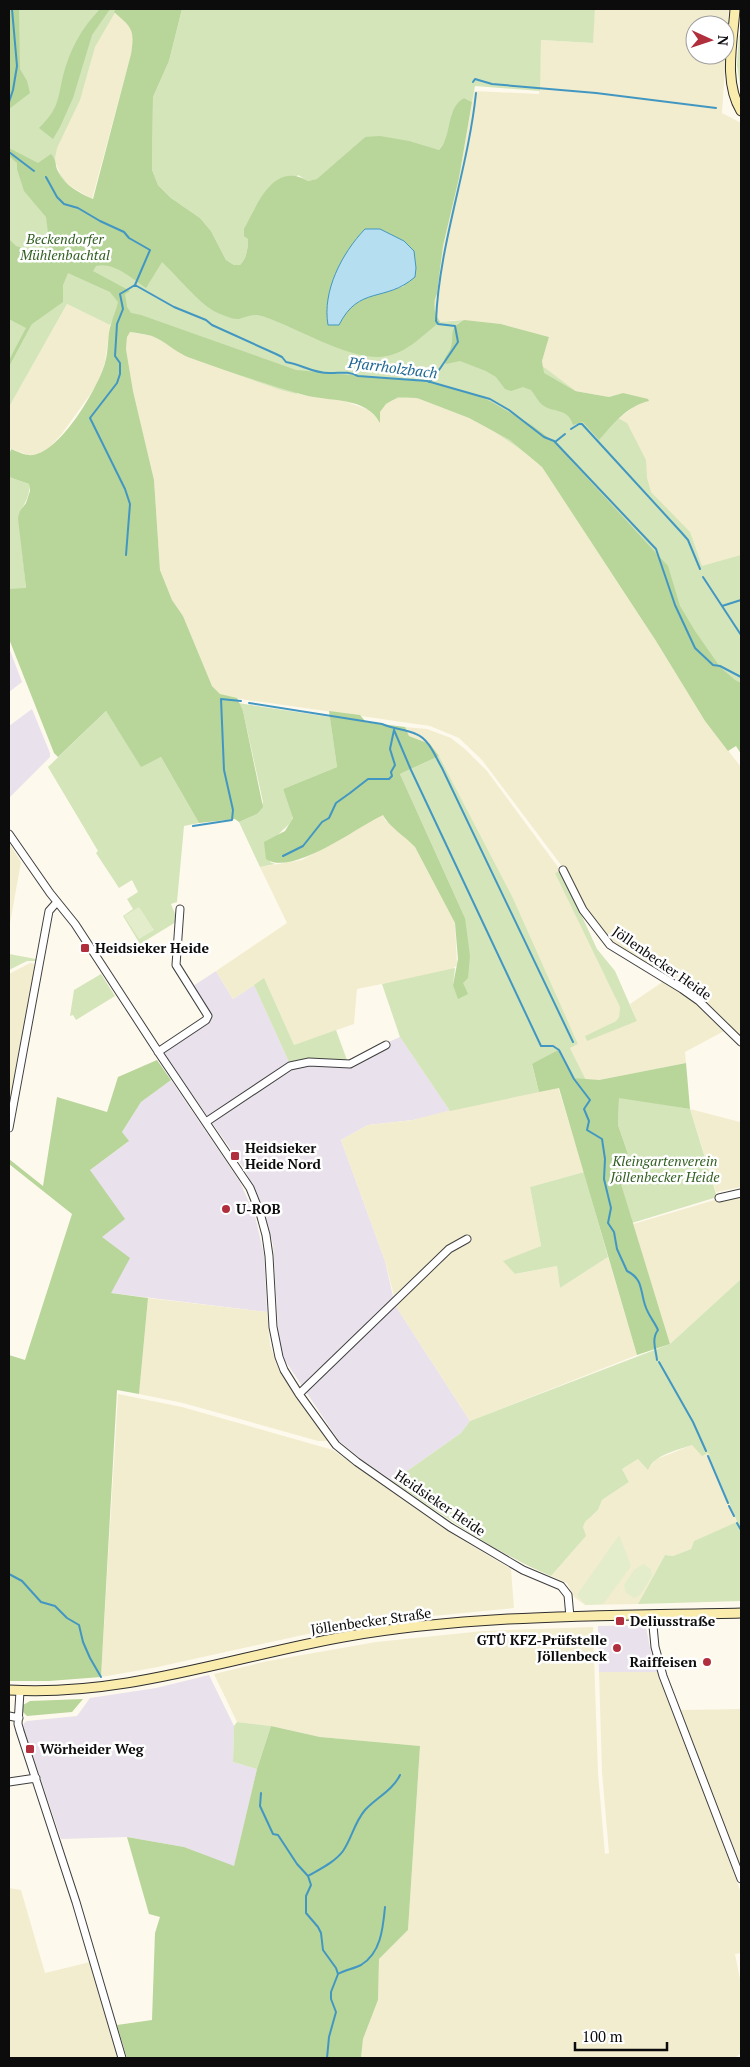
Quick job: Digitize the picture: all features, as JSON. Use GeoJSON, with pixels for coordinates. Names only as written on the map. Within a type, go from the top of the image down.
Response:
{"type":"FeatureCollection","features":[{"type":"Feature","properties":{"kind":"main road"},"geometry":{"type":"LineString","coordinates":[[734,9],[732,80],[741,111]]}},
{"type":"Feature","properties":{"kind":"main road","name":"Jöllenbecker Straße"},"geometry":{"type":"LineString","coordinates":[[9,1690],[86,1689],[142,1681],[275,1650],[385,1631],[472,1622],[570,1617],[741,1613]]}},
{"type":"Feature","properties":{"kind":"street","name":"Heidsieker Heide"},"geometry":{"type":"LineString","coordinates":[[9,834],[57,902],[73,920],[158,1052],[250,1188],[260,1213],[269,1256],[275,1343],[284,1370],[299,1394],[336,1445],[357,1462],[475,1542],[523,1570],[561,1586],[568,1595],[570,1617]]}},
{"type":"Feature","properties":{"kind":"street","name":"Jöllenbecker Heide"},"geometry":{"type":"LineString","coordinates":[[563,870],[583,910],[610,944],[699,1001],[741,1042]]}},
{"type":"Feature","properties":{"kind":"street"},"geometry":{"type":"LineString","coordinates":[[9,1128],[49,911],[57,902]]}},
{"type":"Feature","properties":{"kind":"street"},"geometry":{"type":"LineString","coordinates":[[158,1052],[206,1020],[208,1016],[176,965],[180,909]]}},
{"type":"Feature","properties":{"kind":"street"},"geometry":{"type":"LineString","coordinates":[[206,1122],[290,1066],[309,1062],[350,1064],[386,1045]]}},
{"type":"Feature","properties":{"kind":"street"},"geometry":{"type":"LineString","coordinates":[[719,1198],[741,1193]]}},
{"type":"Feature","properties":{"kind":"street"},"geometry":{"type":"LineString","coordinates":[[299,1394],[449,1249],[467,1239]]}},
{"type":"Feature","properties":{"kind":"street"},"geometry":{"type":"LineString","coordinates":[[652,1615],[655,1647],[663,1676],[741,1879]]}},
{"type":"Feature","properties":{"kind":"street"},"geometry":{"type":"LineString","coordinates":[[20,1691],[20,1731],[76,1902],[122,2058]]}},
{"type":"Feature","properties":{"kind":"street"},"geometry":{"type":"LineString","coordinates":[[9,1716],[19,1718]]}},
{"type":"Feature","properties":{"kind":"street"},"geometry":{"type":"LineString","coordinates":[[9,1782],[36,1778]]}},
{"type":"Feature","properties":{"kind":"shaded area"},"geometry":{"type":"Polygon","coordinates":[[[595,9],[729,9],[729,15],[685,15],[685,65],[725,65],[722,113],[741,123],[741,557],[700,571],[599,440],[617,420],[636,405],[642,403],[623,393],[609,397],[575,391],[544,373],[542,361],[549,337],[501,324],[457,320],[440,322],[436,317],[433,300],[437,294],[443,246],[459,178],[474,91],[539,94],[541,40],[592,43],[595,9]]]}},
{"type":"Feature","properties":{"kind":"shaded area"},"geometry":{"type":"Polygon","coordinates":[[[114,12],[131,28],[134,36],[131,54],[92,199],[65,183],[51,154],[91,50],[114,12]]]}},
{"type":"Feature","properties":{"kind":"shaded area"},"geometry":{"type":"Polygon","coordinates":[[[67,304],[110,325],[105,362],[97,385],[61,435],[47,450],[36,455],[28,455],[9,448],[9,407],[67,304]]]}},
{"type":"Feature","properties":{"kind":"shaded area"},"geometry":{"type":"Polygon","coordinates":[[[129,332],[153,336],[186,356],[306,396],[339,399],[369,410],[380,421],[380,412],[386,404],[398,397],[417,398],[469,418],[510,440],[542,467],[656,641],[705,721],[741,767],[740,1036],[700,1000],[611,942],[586,908],[564,869],[482,760],[459,738],[430,726],[227,697],[220,694],[212,686],[183,616],[172,600],[160,570],[154,480],[133,391],[126,349],[129,332]]]}},
{"type":"Feature","properties":{"kind":"shaded area"},"geometry":{"type":"Polygon","coordinates":[[[9,648],[22,682],[9,692],[9,648]]]}},
{"type":"Feature","properties":{"kind":"shaded area"},"geometry":{"type":"Polygon","coordinates":[[[32,709],[50,757],[9,798],[9,726],[32,709]]]}},
{"type":"Feature","properties":{"kind":"shaded area"},"geometry":{"type":"Polygon","coordinates":[[[405,727],[427,729],[451,738],[465,749],[487,771],[561,871],[620,1007],[619,1017],[616,1021],[585,1036],[637,1021],[630,1004],[664,981],[697,1003],[726,1030],[685,1052],[686,1063],[599,1080],[586,1080],[570,1048],[578,1044],[513,898],[439,756],[430,744],[409,736],[405,727]]]}},
{"type":"Feature","properties":{"kind":"shaded area"},"geometry":{"type":"Polygon","coordinates":[[[383,814],[385,820],[415,847],[455,923],[457,965],[451,970],[357,989],[354,1024],[294,1045],[264,979],[233,999],[216,971],[287,923],[260,867],[302,860],[383,814]]]}},
{"type":"Feature","properties":{"kind":"shaded area"},"geometry":{"type":"Polygon","coordinates":[[[9,843],[21,862],[9,929],[9,843]]]}},
{"type":"Feature","properties":{"kind":"shaded area"},"geometry":{"type":"Polygon","coordinates":[[[30,963],[35,964],[9,1105],[9,974],[30,963]]]}},
{"type":"Feature","properties":{"kind":"shaded area"},"geometry":{"type":"Polygon","coordinates":[[[216,971],[233,999],[254,985],[289,1062],[302,1059],[347,1060],[400,1037],[450,1111],[413,1120],[368,1125],[341,1140],[385,1261],[395,1305],[470,1421],[461,1433],[393,1481],[339,1441],[284,1359],[279,1342],[273,1244],[263,1207],[245,1170],[163,1052],[209,1020],[210,1012],[193,986],[216,971]]]}},
{"type":"Feature","properties":{"kind":"shaded area"},"geometry":{"type":"Polygon","coordinates":[[[171,1080],[240,1182],[255,1216],[264,1255],[267,1312],[111,1293],[90,1170],[128,1142],[122,1132],[141,1102],[171,1080]]]}},
{"type":"Feature","properties":{"kind":"shaded area"},"geometry":{"type":"Polygon","coordinates":[[[558,1087],[584,1172],[530,1187],[541,1246],[504,1261],[516,1274],[557,1266],[560,1288],[608,1257],[637,1355],[470,1421],[395,1305],[449,1253],[450,1245],[394,1296],[385,1261],[341,1140],[368,1125],[413,1120],[462,1107],[558,1087]]]}},
{"type":"Feature","properties":{"kind":"shaded area"},"geometry":{"type":"Polygon","coordinates":[[[690,1109],[740,1122],[741,1187],[716,1192],[690,1109]]]}},
{"type":"Feature","properties":{"kind":"shaded area"},"geometry":{"type":"Polygon","coordinates":[[[741,1196],[741,1279],[670,1344],[633,1224],[718,1199],[726,1201],[741,1196]]]}},
{"type":"Feature","properties":{"kind":"shaded area"},"geometry":{"type":"Polygon","coordinates":[[[148,1298],[267,1312],[270,1345],[277,1365],[328,1441],[318,1441],[183,1403],[139,1394],[148,1298]]]}},
{"type":"Feature","properties":{"kind":"shaded area"},"geometry":{"type":"Polygon","coordinates":[[[118,1394],[182,1407],[333,1450],[454,1535],[511,1569],[514,1608],[371,1622],[153,1668],[101,1677],[118,1394]]]}},
{"type":"Feature","properties":{"kind":"shaded area"},"geometry":{"type":"Polygon","coordinates":[[[692,1445],[708,1453],[737,1523],[694,1541],[691,1549],[673,1556],[665,1555],[638,1604],[585,1605],[574,1597],[567,1583],[551,1576],[585,1537],[583,1527],[585,1522],[598,1510],[602,1500],[629,1482],[622,1469],[638,1459],[651,1465],[657,1459],[692,1445]]]}},
{"type":"Feature","properties":{"kind":"shaded area"},"geometry":{"type":"Polygon","coordinates":[[[642,1625],[646,1627],[651,1653],[658,1672],[599,1672],[598,1626],[642,1625]]]}},
{"type":"Feature","properties":{"kind":"shaded area"},"geometry":{"type":"Polygon","coordinates":[[[593,1627],[598,1773],[605,1854],[609,1853],[602,1772],[599,1672],[658,1672],[715,1819],[741,1893],[741,1953],[735,1954],[741,1984],[741,2053],[735,2058],[361,2058],[363,2039],[378,2000],[379,1959],[408,1930],[420,1746],[320,1737],[271,1726],[237,1722],[214,1674],[268,1661],[376,1642],[483,1631],[593,1627]]]}},
{"type":"Feature","properties":{"kind":"shaded area"},"geometry":{"type":"Polygon","coordinates":[[[209,1675],[234,1726],[233,1762],[257,1769],[234,1867],[184,1847],[127,1837],[61,1839],[23,1727],[24,1723],[27,1721],[77,1716],[90,1698],[156,1688],[209,1675]]]}},
{"type":"Feature","properties":{"kind":"shaded area"},"geometry":{"type":"Polygon","coordinates":[[[741,1709],[741,1868],[680,1710],[741,1709]]]}},
{"type":"Feature","properties":{"kind":"shaded area"},"geometry":{"type":"Polygon","coordinates":[[[9,1888],[21,1890],[45,1973],[90,1962],[118,2058],[9,2058],[9,1888]]]}},
{"type":"Feature","properties":{"kind":"green space","name":"Beckendorfer Mühlenbachtal"},"geometry":{"type":"Polygon","coordinates":[[[9,9],[117,9],[95,47],[80,100],[57,148],[56,168],[68,185],[194,266],[430,320],[435,298],[436,314],[440,322],[464,320],[457,324],[545,368],[593,404],[627,423],[646,460],[647,478],[651,492],[690,532],[702,566],[741,555],[741,696],[546,470],[495,432],[451,409],[429,401],[409,398],[393,400],[294,386],[297,394],[281,390],[185,356],[164,337],[112,321],[110,325],[67,304],[9,407],[9,367],[32,324],[27,328],[9,360],[9,9]]]}},
{"type":"Feature","properties":{"kind":"green space"},"geometry":{"type":"Polygon","coordinates":[[[9,9],[19,9],[20,69],[27,81],[30,93],[9,109],[9,9]]]}},
{"type":"Feature","properties":{"kind":"green space"},"geometry":{"type":"Polygon","coordinates":[[[100,9],[110,9],[92,35],[73,98],[53,139],[39,128],[54,110],[66,66],[77,40],[87,24],[100,9]]]}},
{"type":"Feature","properties":{"kind":"green space"},"geometry":{"type":"Polygon","coordinates":[[[116,9],[182,9],[169,61],[153,97],[152,170],[158,185],[171,198],[200,218],[211,231],[226,260],[234,265],[240,265],[247,253],[248,239],[244,236],[244,229],[261,198],[276,181],[285,177],[296,176],[308,181],[317,179],[365,137],[380,136],[409,141],[439,150],[446,137],[451,115],[458,103],[464,98],[472,102],[459,178],[443,246],[434,305],[436,316],[440,322],[397,353],[379,357],[365,356],[336,347],[258,315],[236,319],[214,311],[201,302],[162,262],[146,288],[109,266],[96,266],[93,271],[130,291],[125,294],[127,307],[131,313],[296,370],[427,382],[468,392],[490,401],[533,426],[554,442],[668,566],[680,606],[695,631],[720,667],[741,683],[741,754],[736,746],[728,751],[705,721],[656,641],[542,467],[510,440],[469,418],[417,398],[398,397],[386,404],[380,412],[380,423],[374,414],[356,404],[304,395],[261,382],[188,357],[152,336],[130,332],[127,337],[126,349],[133,391],[154,480],[160,570],[172,600],[183,616],[212,686],[220,694],[237,698],[243,711],[263,807],[257,814],[239,822],[235,819],[199,823],[161,757],[141,767],[106,711],[58,757],[54,753],[9,639],[9,589],[26,588],[18,518],[30,491],[29,484],[9,477],[9,455],[11,449],[30,455],[44,451],[66,431],[77,417],[95,387],[105,363],[110,329],[118,302],[110,292],[68,273],[63,285],[63,302],[32,324],[9,367],[9,360],[26,328],[9,319],[9,239],[16,246],[47,256],[49,255],[49,240],[46,217],[24,191],[17,163],[9,156],[9,148],[38,163],[51,154],[55,160],[58,172],[64,181],[78,192],[93,199],[131,54],[133,39],[131,30],[114,12],[116,9]],[[357,238],[338,269],[339,325],[345,315],[358,302],[404,286],[357,238]]]}},
{"type":"Feature","properties":{"kind":"green space"},"geometry":{"type":"Polygon","coordinates":[[[182,9],[595,9],[593,43],[541,40],[540,91],[475,86],[472,102],[464,98],[452,113],[447,138],[439,150],[365,137],[318,179],[308,181],[298,175],[248,239],[247,253],[240,265],[234,265],[226,260],[211,231],[200,218],[171,198],[158,185],[152,170],[153,97],[169,61],[182,9]]]}},
{"type":"Feature","properties":{"kind":"green space"},"geometry":{"type":"Polygon","coordinates":[[[739,35],[741,35],[741,93],[737,65],[739,35]]]}},
{"type":"Feature","properties":{"kind":"green space"},"geometry":{"type":"Polygon","coordinates":[[[464,320],[501,324],[549,337],[542,361],[544,373],[575,391],[609,397],[623,393],[648,399],[649,401],[627,411],[599,440],[583,422],[573,425],[565,413],[544,406],[531,390],[523,387],[511,391],[505,389],[496,377],[460,361],[446,364],[444,361],[452,345],[453,330],[464,320]]]}},
{"type":"Feature","properties":{"kind":"green space"},"geometry":{"type":"Polygon","coordinates":[[[9,477],[29,484],[29,494],[19,518],[26,589],[9,589],[9,477]]]}},
{"type":"Feature","properties":{"kind":"green space"},"geometry":{"type":"Polygon","coordinates":[[[238,703],[330,717],[337,767],[283,789],[293,817],[276,840],[270,862],[275,864],[260,867],[239,822],[257,814],[263,802],[243,711],[238,703]]]}},
{"type":"Feature","properties":{"kind":"green space"},"geometry":{"type":"Polygon","coordinates":[[[106,711],[141,766],[161,757],[199,823],[184,826],[177,902],[171,904],[176,916],[176,922],[140,944],[123,916],[133,909],[127,899],[138,892],[132,880],[119,888],[96,853],[98,851],[48,767],[106,711]]]}},
{"type":"Feature","properties":{"kind":"green space"},"geometry":{"type":"Polygon","coordinates":[[[329,711],[360,715],[366,722],[405,727],[409,736],[430,744],[439,756],[400,774],[465,918],[470,956],[468,978],[463,983],[468,994],[458,999],[453,985],[458,959],[455,923],[415,847],[383,815],[308,856],[277,863],[266,859],[264,842],[285,831],[293,818],[283,789],[337,767],[329,711]]]}},
{"type":"Feature","properties":{"kind":"green space"},"geometry":{"type":"Polygon","coordinates":[[[439,756],[513,898],[578,1044],[570,1048],[586,1080],[573,1078],[558,1050],[532,1065],[539,1092],[450,1111],[400,1037],[382,984],[455,968],[453,985],[463,983],[465,918],[400,774],[439,756]]]}},
{"type":"Feature","properties":{"kind":"green space"},"geometry":{"type":"Polygon","coordinates":[[[561,871],[597,949],[615,971],[637,1021],[587,1041],[585,1036],[616,1021],[619,1017],[620,1007],[555,873],[561,871]]]}},
{"type":"Feature","properties":{"kind":"green space"},"geometry":{"type":"Polygon","coordinates":[[[139,907],[154,930],[139,939],[124,916],[139,907]]]}},
{"type":"Feature","properties":{"kind":"green space"},"geometry":{"type":"Polygon","coordinates":[[[9,954],[36,959],[36,961],[27,961],[9,970],[9,954]]]}},
{"type":"Feature","properties":{"kind":"green space"},"geometry":{"type":"Polygon","coordinates":[[[101,974],[115,996],[76,1020],[73,1015],[70,1016],[74,990],[101,974]]]}},
{"type":"Feature","properties":{"kind":"green space"},"geometry":{"type":"Polygon","coordinates":[[[264,978],[294,1045],[336,1030],[347,1060],[302,1059],[289,1062],[254,985],[264,978]]]}},
{"type":"Feature","properties":{"kind":"green space"},"geometry":{"type":"Polygon","coordinates":[[[558,1050],[573,1078],[599,1080],[686,1063],[690,1109],[619,1098],[618,1125],[628,1154],[617,1161],[617,1171],[670,1344],[637,1355],[559,1088],[539,1092],[532,1064],[558,1050]]]}},
{"type":"Feature","properties":{"kind":"green space"},"geometry":{"type":"Polygon","coordinates":[[[157,1060],[171,1080],[141,1102],[122,1132],[129,1141],[90,1170],[125,1219],[102,1237],[130,1258],[111,1293],[148,1298],[139,1394],[117,1390],[101,1677],[49,1681],[9,1681],[9,1355],[25,1360],[72,1214],[9,1164],[9,1159],[43,1186],[57,1097],[107,1112],[118,1077],[157,1060]]]}},
{"type":"Feature","properties":{"kind":"green space","name":"Kleingartenverein Jöllenbecker Heide"},"geometry":{"type":"Polygon","coordinates":[[[619,1097],[690,1109],[717,1197],[632,1223],[617,1171],[617,1161],[628,1154],[618,1125],[619,1097]]]}},
{"type":"Feature","properties":{"kind":"green space"},"geometry":{"type":"Polygon","coordinates":[[[584,1172],[608,1257],[560,1288],[557,1266],[515,1274],[503,1261],[541,1246],[530,1187],[584,1172]]]}},
{"type":"Feature","properties":{"kind":"green space"},"geometry":{"type":"Polygon","coordinates":[[[741,1279],[741,1601],[638,1604],[665,1555],[673,1556],[691,1549],[694,1541],[737,1522],[708,1453],[702,1456],[692,1445],[673,1451],[655,1460],[648,1470],[638,1459],[622,1469],[629,1482],[602,1500],[598,1510],[585,1522],[583,1527],[586,1536],[551,1576],[489,1545],[393,1481],[461,1433],[470,1421],[670,1344],[741,1279]]]}},
{"type":"Feature","properties":{"kind":"green space"},"geometry":{"type":"Polygon","coordinates":[[[619,1535],[630,1563],[630,1568],[603,1604],[586,1605],[577,1595],[619,1535]]]}},
{"type":"Feature","properties":{"kind":"green space"},"geometry":{"type":"Polygon","coordinates":[[[643,1564],[651,1569],[652,1576],[640,1595],[634,1598],[626,1593],[624,1585],[634,1570],[643,1564]]]}},
{"type":"Feature","properties":{"kind":"green space"},"geometry":{"type":"Polygon","coordinates":[[[83,1699],[72,1712],[27,1716],[23,1712],[23,1705],[30,1701],[83,1699]]]}},
{"type":"Feature","properties":{"kind":"green space"},"geometry":{"type":"Polygon","coordinates":[[[237,1722],[271,1726],[257,1769],[233,1762],[234,1726],[237,1722]]]}},
{"type":"Feature","properties":{"kind":"green space"},"geometry":{"type":"Polygon","coordinates":[[[271,1726],[320,1737],[420,1746],[408,1930],[379,1959],[378,2000],[363,2039],[361,2058],[127,2058],[117,2025],[152,2020],[155,1933],[160,1917],[149,1914],[127,1837],[184,1847],[234,1866],[257,1769],[271,1726]]]}},
{"type":"Feature","properties":{"kind":"water"},"geometry":{"type":"Polygon","coordinates":[[[365,229],[380,229],[404,241],[414,251],[415,277],[393,290],[364,299],[355,304],[339,325],[328,325],[328,299],[336,273],[349,249],[365,229]]]}},
{"type":"Feature","properties":{"kind":"waterway"},"geometry":{"type":"LineString","coordinates":[[9,102],[17,66],[12,9]]}},
{"type":"Feature","properties":{"kind":"waterway"},"geometry":{"type":"LineString","coordinates":[[473,82],[475,79],[492,84],[596,93],[716,108]]}},
{"type":"Feature","properties":{"kind":"waterway"},"geometry":{"type":"LineString","coordinates":[[439,370],[458,342],[455,326],[438,324],[436,321],[438,292],[442,264],[467,150],[476,93]]}},
{"type":"Feature","properties":{"kind":"waterway"},"geometry":{"type":"LineString","coordinates":[[9,152],[34,171]]}},
{"type":"Feature","properties":{"kind":"waterway"},"geometry":{"type":"LineString","coordinates":[[46,177],[57,197],[64,204],[78,208],[124,232],[129,238],[150,250],[135,285],[120,294],[123,309],[117,324],[115,356],[120,363],[120,374],[117,383],[90,418],[125,489],[130,504],[126,555]]}},
{"type":"Feature","properties":{"kind":"waterway","name":"Pfarrholzbach"},"geometry":{"type":"LineString","coordinates":[[135,285],[174,307],[206,320],[212,325],[282,357],[286,362],[325,373],[348,373],[358,376],[427,381],[490,399],[509,410],[544,437],[554,441],[656,549],[675,605],[695,648],[713,665],[720,666],[741,677]]}},
{"type":"Feature","properties":{"kind":"waterway","name":"Pfarrholzbach"},"geometry":{"type":"LineString","coordinates":[[429,382],[434,376]]}},
{"type":"Feature","properties":{"kind":"waterway"},"geometry":{"type":"LineString","coordinates":[[571,429],[582,424],[688,540],[700,569]]}},
{"type":"Feature","properties":{"kind":"waterway"},"geometry":{"type":"LineString","coordinates":[[555,442],[565,434]]}},
{"type":"Feature","properties":{"kind":"waterway"},"geometry":{"type":"LineString","coordinates":[[703,577],[741,635]]}},
{"type":"Feature","properties":{"kind":"waterway"},"geometry":{"type":"LineString","coordinates":[[722,606],[741,600]]}},
{"type":"Feature","properties":{"kind":"waterway"},"geometry":{"type":"LineString","coordinates":[[193,826],[232,820],[233,810],[224,770],[221,699],[241,701]]}},
{"type":"Feature","properties":{"kind":"waterway"},"geometry":{"type":"LineString","coordinates":[[249,703],[382,724],[412,732],[425,740],[442,768],[573,1042]]}},
{"type":"Feature","properties":{"kind":"waterway"},"geometry":{"type":"LineString","coordinates":[[394,730],[541,1046],[553,1046],[559,1050],[574,1079],[590,1100],[584,1109],[589,1121],[587,1130],[602,1139],[605,1159],[604,1179],[611,1208],[608,1223],[614,1232],[617,1249],[627,1271],[638,1281],[646,1309],[658,1330],[654,1341],[657,1360]]}},
{"type":"Feature","properties":{"kind":"waterway"},"geometry":{"type":"LineString","coordinates":[[283,856],[303,846],[322,822],[329,818],[336,803],[368,779],[389,779],[392,776],[391,772],[395,765],[390,749],[394,730]]}},
{"type":"Feature","properties":{"kind":"waterway"},"geometry":{"type":"LineString","coordinates":[[659,1362],[693,1422],[706,1451]]}},
{"type":"Feature","properties":{"kind":"waterway"},"geometry":{"type":"LineString","coordinates":[[708,1456],[728,1503]]}},
{"type":"Feature","properties":{"kind":"waterway"},"geometry":{"type":"LineString","coordinates":[[729,1506],[734,1516]]}},
{"type":"Feature","properties":{"kind":"waterway"},"geometry":{"type":"LineString","coordinates":[[737,1523],[741,1530]]}},
{"type":"Feature","properties":{"kind":"waterway"},"geometry":{"type":"LineString","coordinates":[[9,1574],[22,1581],[41,1602],[55,1606],[67,1618],[79,1625],[83,1642],[101,1677]]}},
{"type":"Feature","properties":{"kind":"waterway"},"geometry":{"type":"LineString","coordinates":[[308,1876],[340,1855],[365,1810],[389,1790],[400,1775]]}},
{"type":"Feature","properties":{"kind":"waterway"},"geometry":{"type":"LineString","coordinates":[[261,1793],[260,1806],[273,1834],[278,1835],[297,1864],[308,1876],[311,1885],[306,1896],[306,1913],[318,1927],[321,1933],[323,1950],[338,1974],[331,1992],[331,1999],[336,2012],[329,2037],[327,2058]]}},
{"type":"Feature","properties":{"kind":"waterway"},"geometry":{"type":"LineString","coordinates":[[338,1974],[361,1965],[373,1954],[380,1939],[385,1907]]}},
{"type":"Feature","properties":{"kind":"place","name":"Heidsieker Heide"},"geometry":{"type":"Point","coordinates":[85,948]}},
{"type":"Feature","properties":{"kind":"place","name":"Heidsieker Heide Nord"},"geometry":{"type":"Point","coordinates":[235,1156]}},
{"type":"Feature","properties":{"kind":"place","name":"U-ROB"},"geometry":{"type":"Point","coordinates":[226,1209]}},
{"type":"Feature","properties":{"kind":"place","name":"Deliusstraße"},"geometry":{"type":"Point","coordinates":[620,1621]}},
{"type":"Feature","properties":{"kind":"place","name":"GTÜ KFZ-Prüfstelle Jöllenbeck"},"geometry":{"type":"Point","coordinates":[617,1648]}},
{"type":"Feature","properties":{"kind":"place","name":"Raiffeisen"},"geometry":{"type":"Point","coordinates":[707,1662]}},
{"type":"Feature","properties":{"kind":"place","name":"Wörheider Weg"},"geometry":{"type":"Point","coordinates":[30,1749]}}]}
